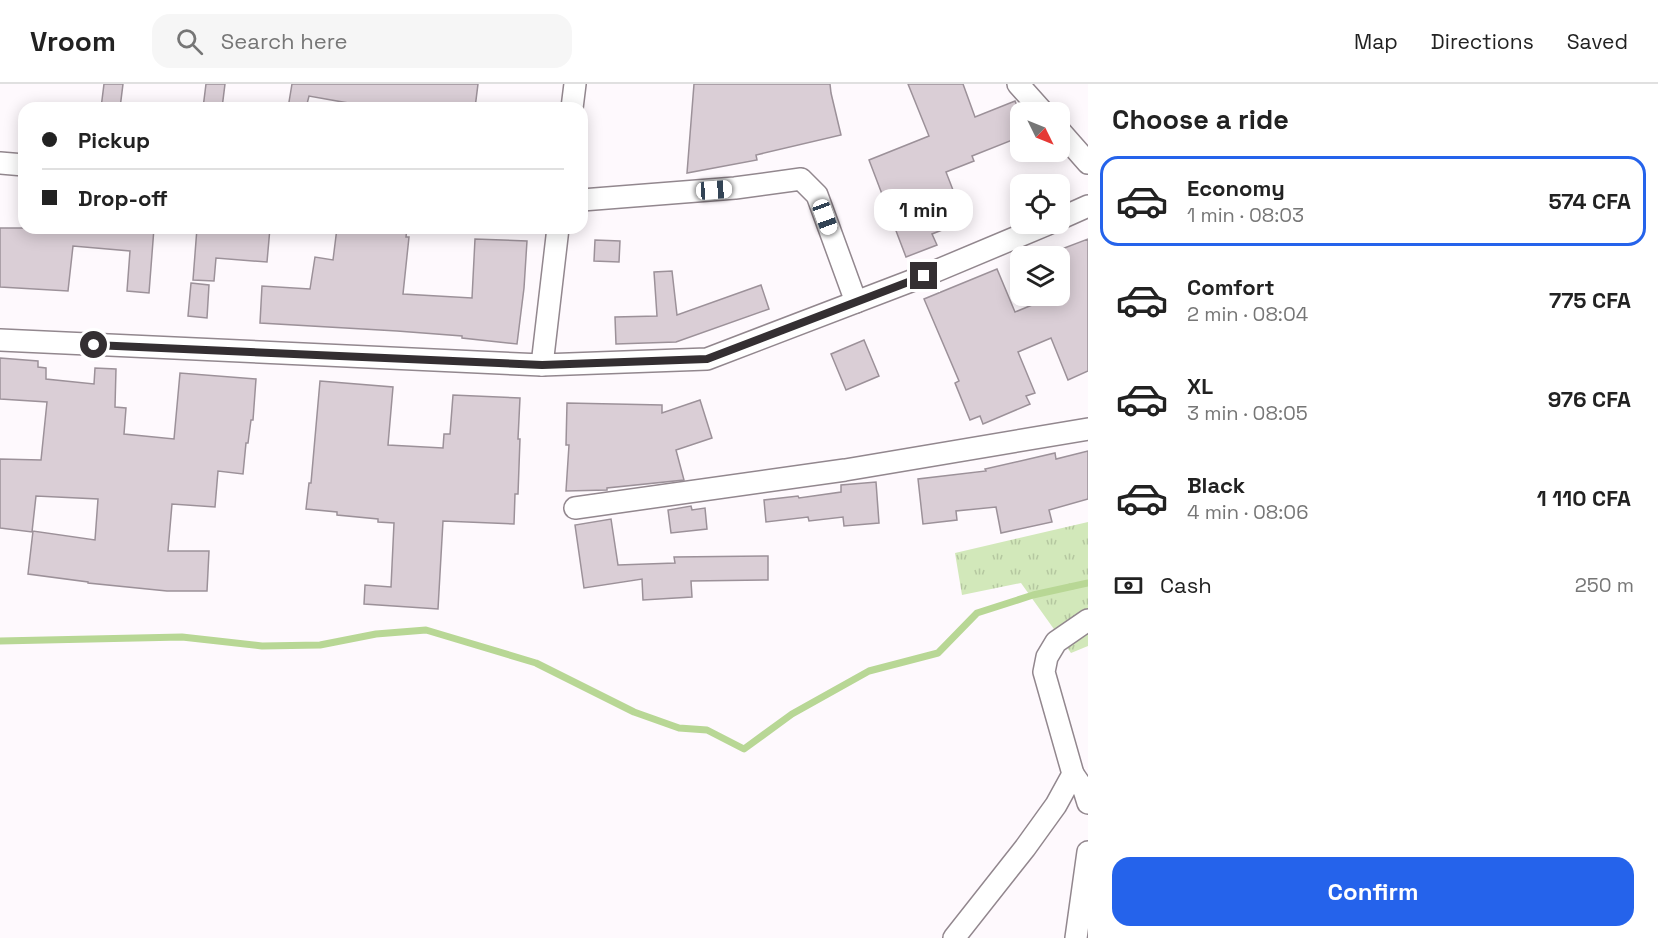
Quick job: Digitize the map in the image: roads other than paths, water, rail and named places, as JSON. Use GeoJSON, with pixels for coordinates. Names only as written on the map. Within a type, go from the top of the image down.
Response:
{"type":"FeatureCollection","features":[{"type":"Feature","properties":{"kind":"street"},"geometry":{"type":"LineString","coordinates":[[573,102],[575,84]]}},
{"type":"Feature","properties":{"kind":"street"},"geometry":{"type":"LineString","coordinates":[[1018,84],[1034,102]]}},
{"type":"Feature","properties":{"kind":"street"},"geometry":{"type":"LineString","coordinates":[[1070,143],[1088,163]]}},
{"type":"Feature","properties":{"kind":"street"},"geometry":{"type":"LineString","coordinates":[[0,163],[18,164]]}},
{"type":"Feature","properties":{"kind":"street"},"geometry":{"type":"LineString","coordinates":[[588,200],[735,188],[801,180],[817,195],[856,302]]}},
{"type":"Feature","properties":{"kind":"street"},"geometry":{"type":"LineString","coordinates":[[1070,214],[1088,206]]}},
{"type":"Feature","properties":{"kind":"street"},"geometry":{"type":"LineString","coordinates":[[542,365],[557,234]]}},
{"type":"Feature","properties":{"kind":"street"},"geometry":{"type":"LineString","coordinates":[[0,340],[542,365],[707,359],[924,276],[1024,234]]}},
{"type":"Feature","properties":{"kind":"street"},"geometry":{"type":"LineString","coordinates":[[575,508],[845,471],[1088,429]]}},
{"type":"Feature","properties":{"kind":"street"},"geometry":{"type":"LineString","coordinates":[[1088,620],[1056,642],[1047,657],[1044,672],[1073,774],[1084,790],[1088,803]]}},
{"type":"Feature","properties":{"kind":"street"},"geometry":{"type":"LineString","coordinates":[[954,938],[1050,814],[1073,774]]}},
{"type":"Feature","properties":{"kind":"street"},"geometry":{"type":"LineString","coordinates":[[1076,938],[1088,852]]}},
{"type":"Feature","properties":{"kind":"waterway"},"geometry":{"type":"LineString","coordinates":[[0,641],[182,637],[262,646],[320,645],[376,634],[426,630],[536,663],[634,712],[679,728],[707,730],[744,749],[792,714],[869,671],[938,653],[977,613],[1033,595],[1088,583]]}}]}
